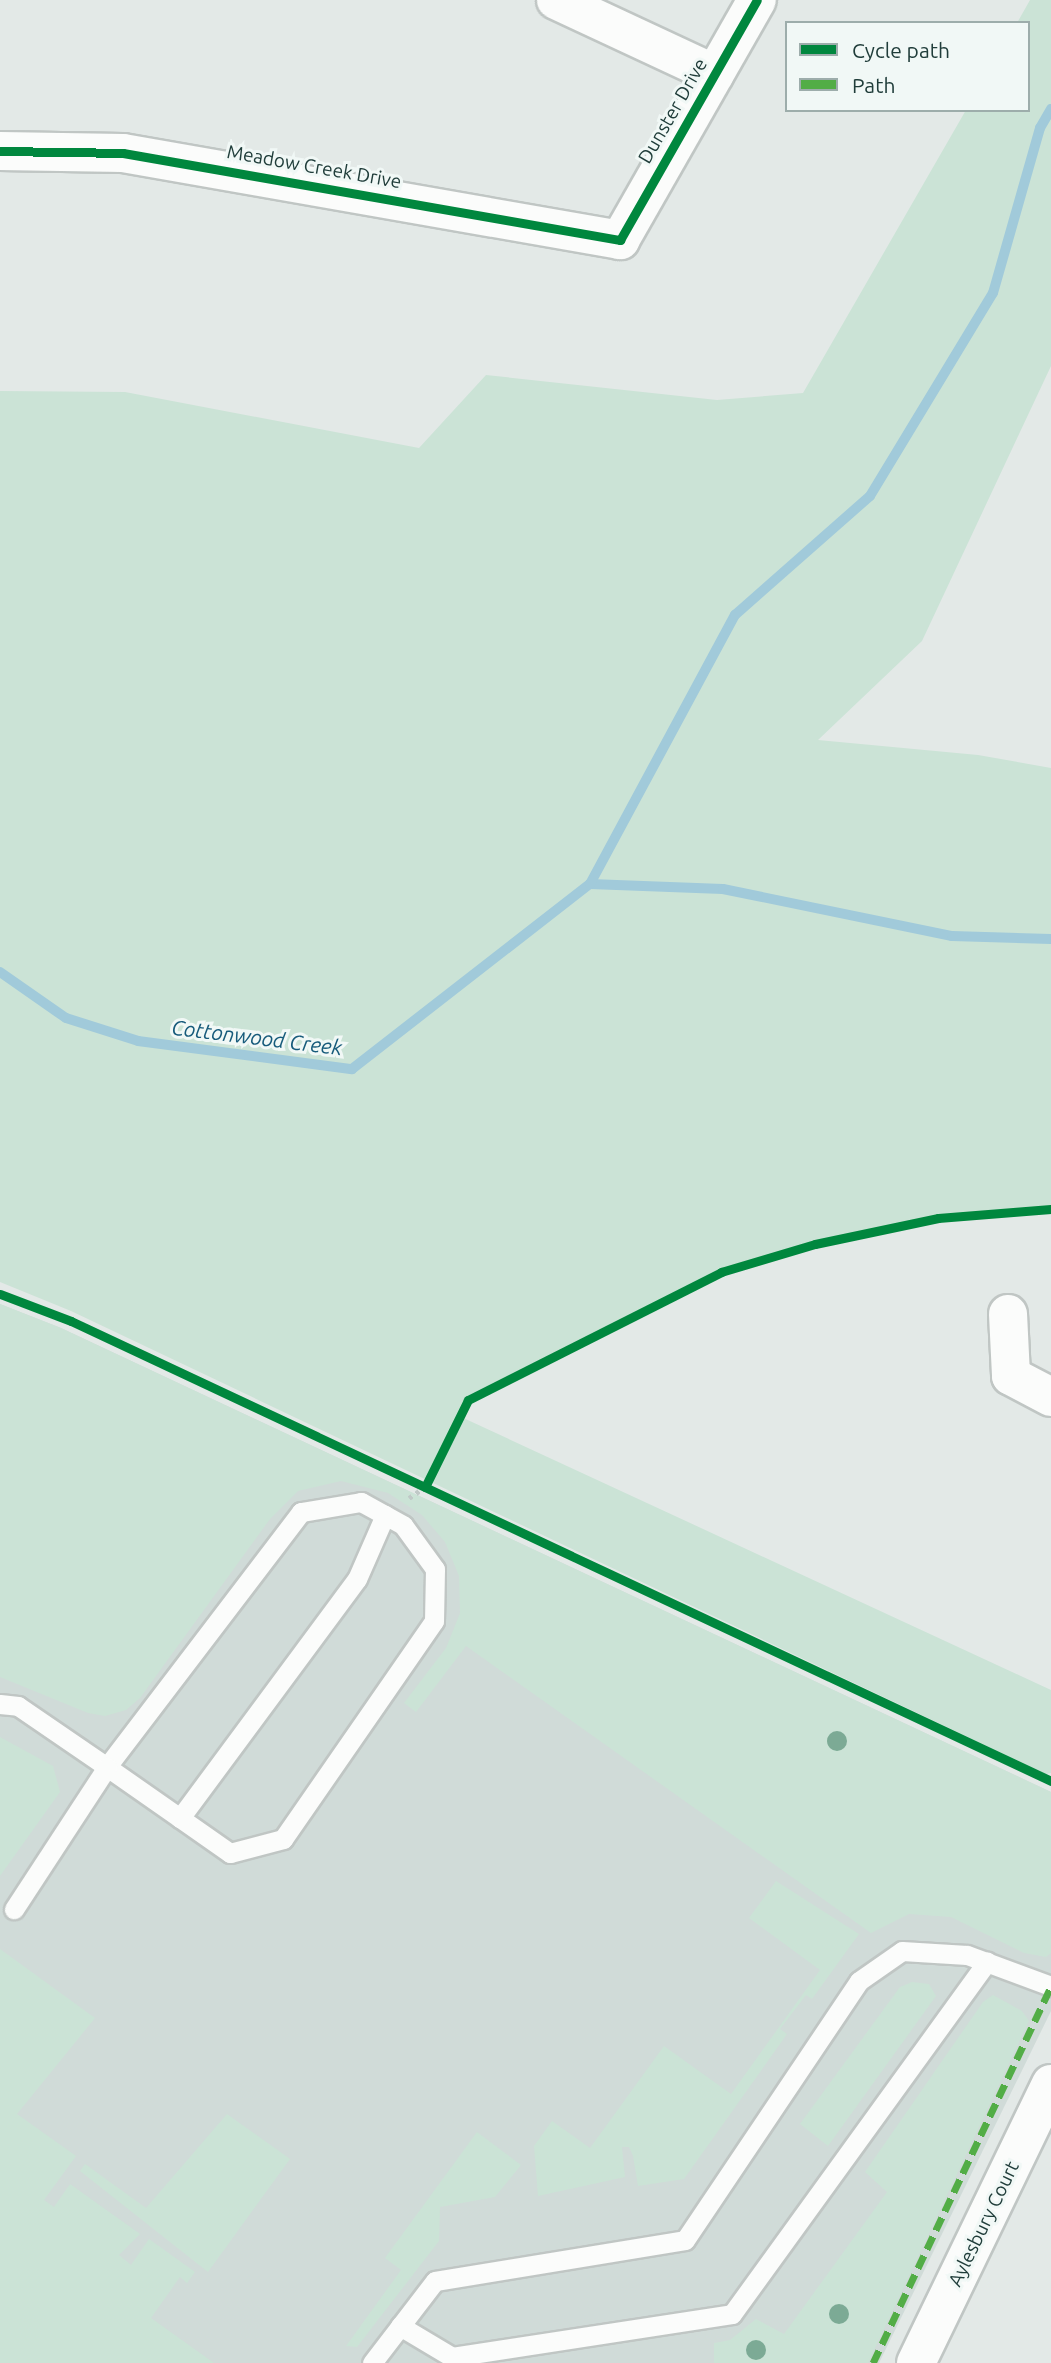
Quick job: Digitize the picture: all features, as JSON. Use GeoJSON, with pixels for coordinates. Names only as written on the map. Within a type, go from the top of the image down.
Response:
{"type":"FeatureCollection","features":[{"type":"Feature","properties":{"kind":"street"},"geometry":{"type":"LineString","coordinates":[[556,0],[715,74]]}},
{"type":"Feature","properties":{"kind":"street","name":"Dunster Drive"},"geometry":{"type":"LineString","coordinates":[[620,240],[757,0]]}},
{"type":"Feature","properties":{"kind":"street","name":"Meadow Creek Drive"},"geometry":{"type":"LineString","coordinates":[[0,151],[122,153],[620,240]]}},
{"type":"Feature","properties":{"kind":"street"},"geometry":{"type":"LineString","coordinates":[[1008,1314],[1011,1376],[1051,1397]]}},
{"type":"Feature","properties":{"kind":"street","name":"Aylesbury Court"},"geometry":{"type":"LineString","coordinates":[[916,2363],[1051,2084]]}},
{"type":"Feature","properties":{"kind":"lane"},"geometry":{"type":"LineString","coordinates":[[0,1704],[18,1706],[107,1767],[230,1853],[283,1839],[434,1621],[435,1569],[403,1525],[361,1502],[301,1512],[107,1767],[14,1909]]}},
{"type":"Feature","properties":{"kind":"lane"},"geometry":{"type":"LineString","coordinates":[[180,1818],[357,1580],[385,1515]]}},
{"type":"Feature","properties":{"kind":"lane"},"geometry":{"type":"LineString","coordinates":[[372,2363],[435,2281],[685,2240],[859,1980],[902,1951],[967,1955],[1051,1986]]}},
{"type":"Feature","properties":{"kind":"lane"},"geometry":{"type":"LineString","coordinates":[[400,2326],[453,2357],[732,2315],[987,1962]]}},
{"type":"Feature","properties":{"kind":"path"},"geometry":{"type":"LineString","coordinates":[[425,1487],[431,1474]]}},
{"type":"Feature","properties":{"kind":"path"},"geometry":{"type":"LineString","coordinates":[[412,1481],[438,1493]]}},
{"type":"Feature","properties":{"kind":"shaded area"},"geometry":{"type":"Polygon","coordinates":[[[0,1304],[61,1328],[1051,1792],[1051,2011],[879,2363],[0,2363],[0,1304]]]}},
{"type":"Feature","properties":{"kind":"green space"},"geometry":{"type":"Polygon","coordinates":[[[1030,0],[1051,0],[1051,366],[922,641],[818,740],[978,755],[1051,768],[1051,1209],[938,1218],[815,1244],[721,1272],[469,1400],[459,1416],[1051,1690],[1051,1773],[1046,1774],[71,1311],[0,1282],[0,391],[125,392],[419,448],[486,375],[717,400],[803,393],[965,112],[1030,112],[1030,21],[1018,21],[1030,0]]]}},
{"type":"Feature","properties":{"kind":"green space"},"geometry":{"type":"Polygon","coordinates":[[[0,1304],[61,1328],[1051,1792],[1051,1953],[1046,1957],[1024,1953],[951,1917],[909,1914],[871,1933],[466,1646],[416,1712],[404,1703],[446,1648],[460,1613],[459,1576],[445,1542],[422,1515],[388,1493],[341,1481],[298,1491],[270,1519],[140,1698],[126,1710],[105,1716],[88,1713],[0,1677],[0,1304]]]}},
{"type":"Feature","properties":{"kind":"green space"},"geometry":{"type":"Polygon","coordinates":[[[0,1737],[53,1766],[60,1792],[0,1876],[0,1737]]]}},
{"type":"Feature","properties":{"kind":"green space"},"geometry":{"type":"Polygon","coordinates":[[[776,1881],[859,1934],[812,1999],[806,1995],[780,2029],[787,2034],[684,2179],[638,2186],[633,2156],[629,2147],[622,2147],[625,2177],[538,2196],[534,2146],[552,2121],[590,2148],[664,2046],[731,2094],[820,1970],[749,1918],[776,1881]]]}},
{"type":"Feature","properties":{"kind":"green space"},"geometry":{"type":"Polygon","coordinates":[[[0,1949],[95,2018],[17,2114],[76,2156],[44,2200],[54,2207],[70,2184],[140,2234],[119,2255],[131,2265],[149,2239],[195,2272],[187,2283],[180,2277],[151,2318],[214,2363],[0,2363],[0,1949]]]}},
{"type":"Feature","properties":{"kind":"green space"},"geometry":{"type":"Polygon","coordinates":[[[912,1982],[929,1984],[936,1996],[828,2146],[800,2124],[900,1987],[912,1982]]]}},
{"type":"Feature","properties":{"kind":"green space"},"geometry":{"type":"Polygon","coordinates":[[[993,1995],[1022,2011],[1029,2021],[868,2363],[714,2363],[714,2343],[730,2340],[756,2319],[784,2334],[887,2192],[865,2172],[983,2002],[993,1995]]]}},
{"type":"Feature","properties":{"kind":"green space"},"geometry":{"type":"Polygon","coordinates":[[[227,2114],[290,2159],[208,2272],[80,2171],[85,2164],[146,2208],[227,2114]]]}},
{"type":"Feature","properties":{"kind":"green space"},"geometry":{"type":"Polygon","coordinates":[[[477,2132],[521,2165],[495,2197],[440,2207],[439,2241],[357,2347],[346,2346],[401,2270],[385,2258],[477,2132]]]}},
{"type":"Feature","properties":{"kind":"waterway","name":"Cottonwood Creek"},"geometry":{"type":"LineString","coordinates":[[0,972],[66,1018],[138,1041],[352,1069],[590,884],[735,615],[870,496],[993,293],[1040,128],[1051,109]]}},
{"type":"Feature","properties":{"kind":"waterway"},"geometry":{"type":"LineString","coordinates":[[590,884],[723,889],[952,936],[1051,939]]}},
{"type":"Feature","properties":{"kind":"marked path"},"geometry":{"type":"LineString","coordinates":[[873,2363],[1051,1987]]}},
{"type":"Feature","properties":{"kind":"cycle path"},"geometry":{"type":"LineString","coordinates":[[0,151],[123,153],[620,240],[757,0]]}},
{"type":"Feature","properties":{"kind":"cycle path"},"geometry":{"type":"LineString","coordinates":[[425,1487],[468,1400],[721,1272],[815,1244],[938,1218],[1051,1209]]}},
{"type":"Feature","properties":{"kind":"cycle path"},"geometry":{"type":"LineString","coordinates":[[0,1294],[71,1321],[1051,1781]]}}]}
